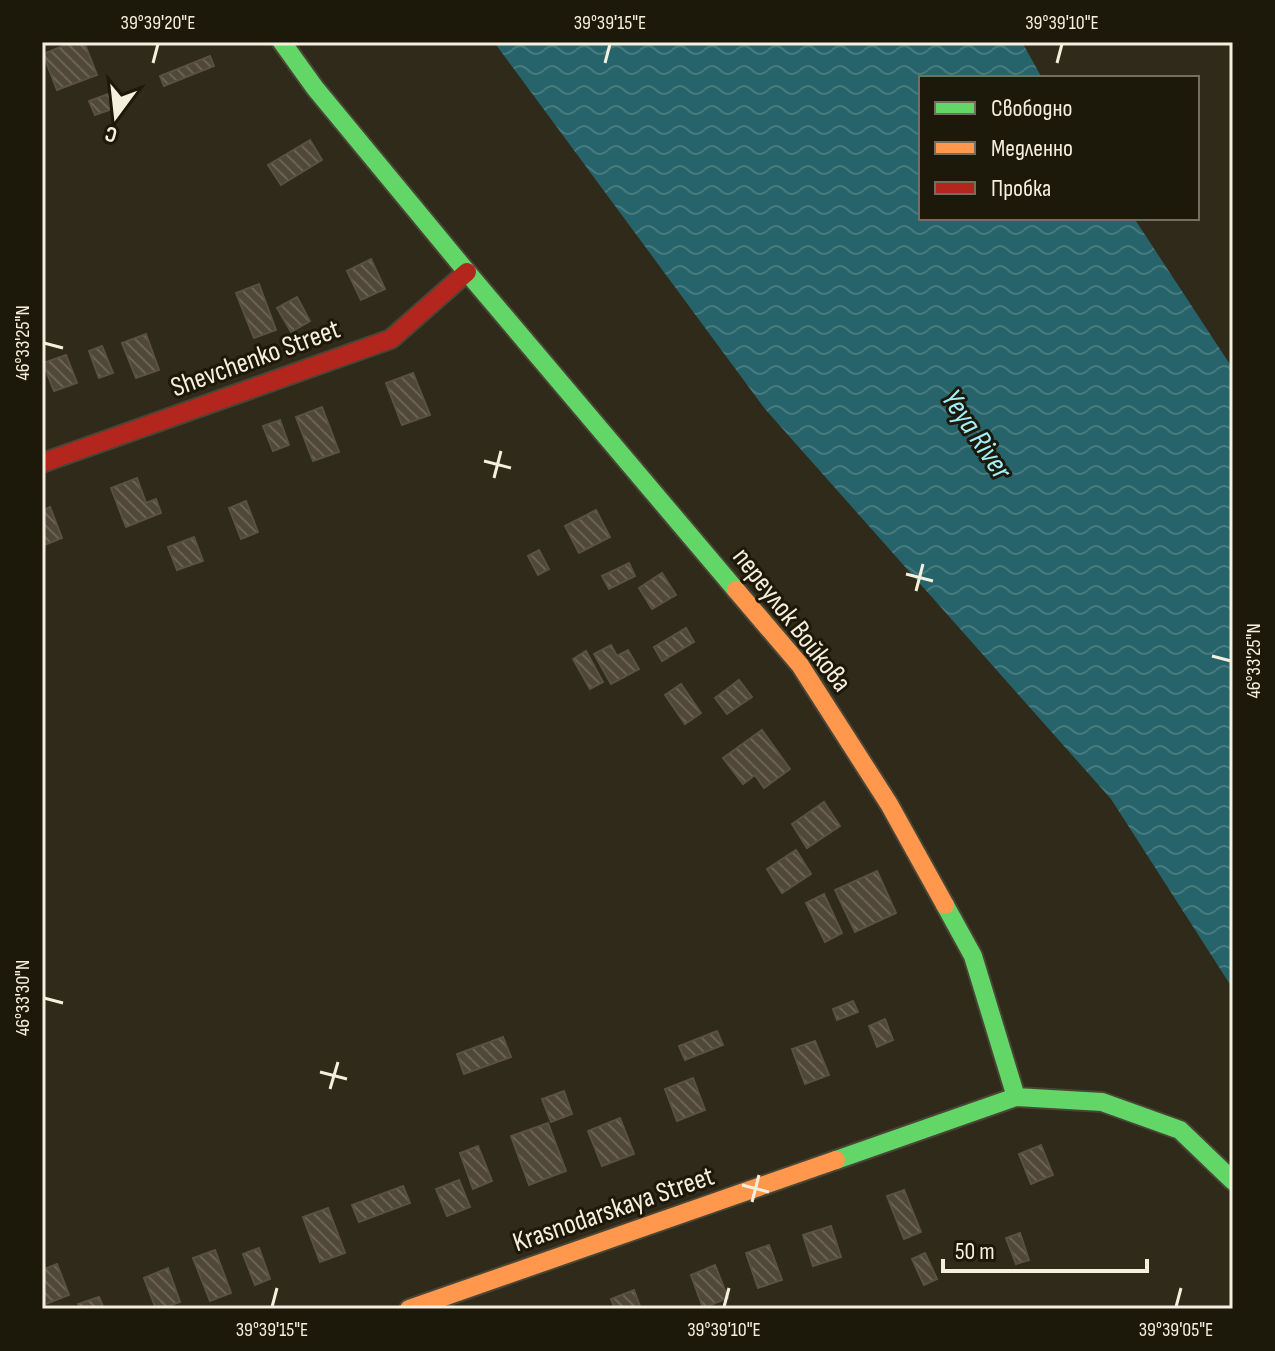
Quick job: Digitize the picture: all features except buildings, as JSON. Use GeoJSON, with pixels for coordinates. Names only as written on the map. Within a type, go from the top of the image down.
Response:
{"type":"FeatureCollection","features":[{"type":"Feature","properties":{"kind":"street","name":"переулок Войкова"},"geometry":{"type":"LineString","coordinates":[[282,42],[315,88],[467,272],[800,665],[889,804],[973,956],[1016,1097]]}},
{"type":"Feature","properties":{"kind":"street","name":"Shevchenko Street"},"geometry":{"type":"LineString","coordinates":[[42,463],[391,339],[467,272]]}},
{"type":"Feature","properties":{"kind":"street"},"geometry":{"type":"LineString","coordinates":[[1016,1097],[1102,1102],[1180,1130],[1233,1181]]}},
{"type":"Feature","properties":{"kind":"street","name":"Krasnodarskaya Street"},"geometry":{"type":"LineString","coordinates":[[409,1309],[1016,1097]]}},
{"type":"Feature","properties":{"kind":"water","name":"Yeya River"},"geometry":{"type":"Polygon","coordinates":[[[494,42],[1022,42],[1041,76],[919,76],[919,220],[1135,220],[1233,369],[1233,989],[1111,799],[765,409],[494,42]]]}},
{"type":"Feature","properties":{"kind":"traffic: fast"},"geometry":{"type":"LineString","coordinates":[[282,42],[315,88],[467,272],[736,590]]}},
{"type":"Feature","properties":{"kind":"traffic: fast"},"geometry":{"type":"LineString","coordinates":[[945,905],[973,956],[1016,1097],[1102,1102],[1180,1130],[1233,1181]]}},
{"type":"Feature","properties":{"kind":"traffic: fast"},"geometry":{"type":"LineString","coordinates":[[836,1160],[1016,1097]]}},
{"type":"Feature","properties":{"kind":"traffic: slow"},"geometry":{"type":"LineString","coordinates":[[736,590],[800,665],[889,804],[945,905]]}},
{"type":"Feature","properties":{"kind":"traffic: slow"},"geometry":{"type":"LineString","coordinates":[[409,1309],[836,1160]]}},
{"type":"Feature","properties":{"kind":"traffic: jam"},"geometry":{"type":"LineString","coordinates":[[42,463],[391,339],[467,272]]}}]}
